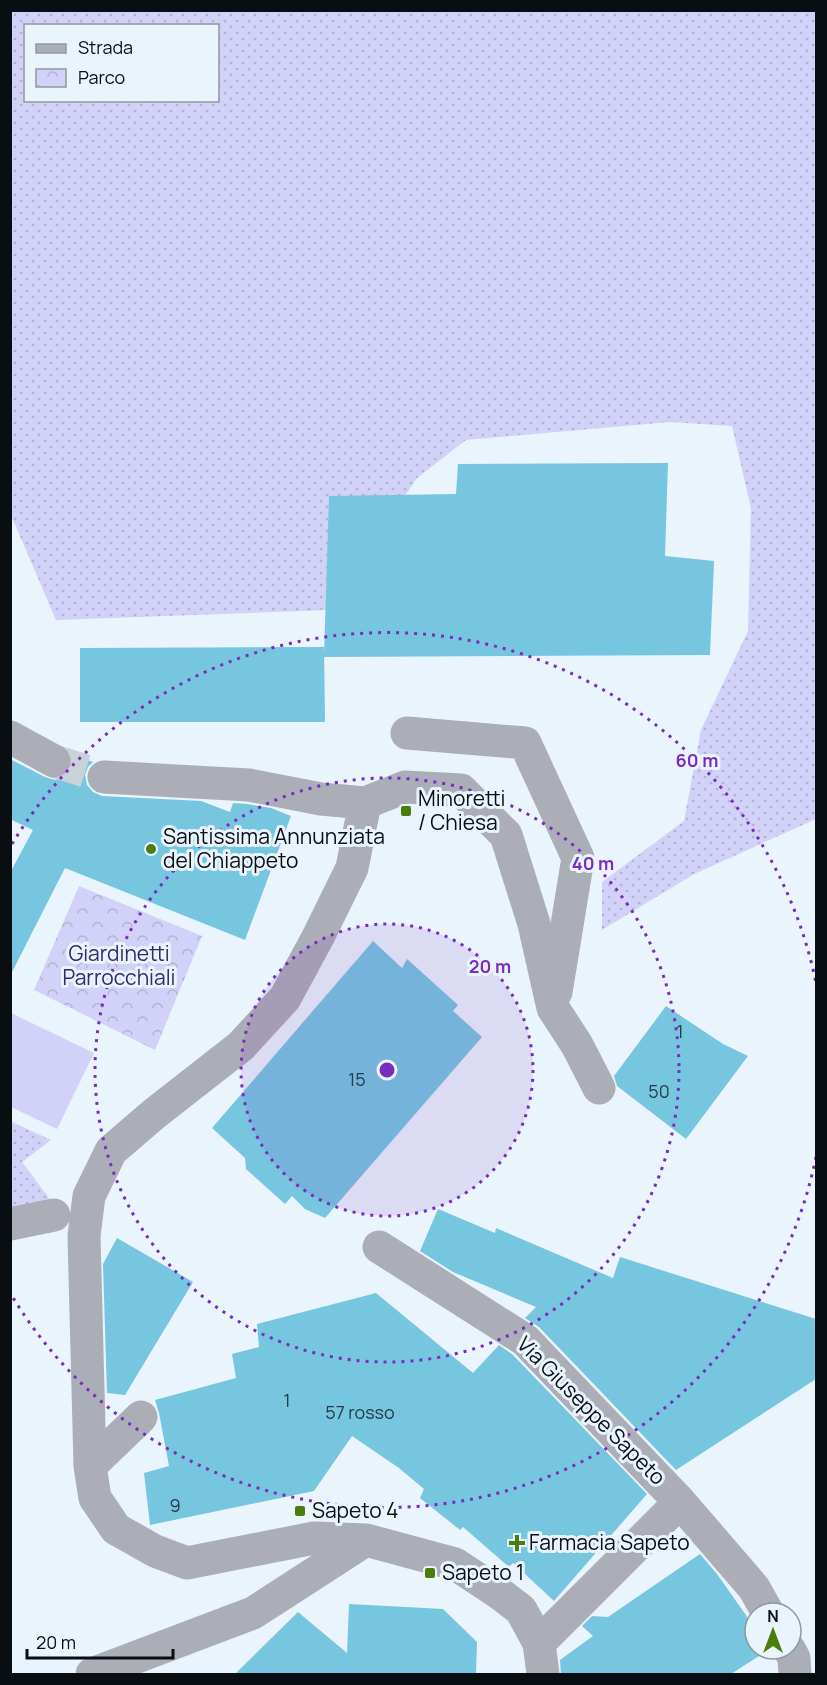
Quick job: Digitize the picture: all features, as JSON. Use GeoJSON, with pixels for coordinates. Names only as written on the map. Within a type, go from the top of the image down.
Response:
{"type":"FeatureCollection","features":[{"type":"Feature","properties":{"kind":"street"},"geometry":{"type":"LineString","coordinates":[[407,733],[525,743],[578,858],[553,1008]]}},
{"type":"Feature","properties":{"kind":"street"},"geometry":{"type":"LineString","coordinates":[[10,737],[54,761]]}},
{"type":"Feature","properties":{"kind":"street"},"geometry":{"type":"LineString","coordinates":[[104,777],[249,785],[321,800],[365,803],[405,787],[461,790],[506,835],[534,924],[553,1008],[577,1046],[599,1088]]}},
{"type":"Feature","properties":{"kind":"street","name":"Via Giuseppe Sapeto"},"geometry":{"type":"LineString","coordinates":[[365,803],[351,868],[318,938],[285,998],[241,1046],[111,1151],[89,1196],[84,1236],[90,1466],[95,1498],[116,1529],[155,1551],[187,1563],[314,1538],[366,1540],[455,1564],[521,1610],[541,1659],[680,1502]]}},
{"type":"Feature","properties":{"kind":"street"},"geometry":{"type":"LineString","coordinates":[[10,1224],[54,1215]]}},
{"type":"Feature","properties":{"kind":"street","name":"Via Giuseppe Sapeto"},"geometry":{"type":"LineString","coordinates":[[379,1247],[525,1340],[680,1502],[754,1588],[761,1601]]}},
{"type":"Feature","properties":{"kind":"street"},"geometry":{"type":"LineString","coordinates":[[90,1466],[141,1417]]}},
{"type":"Feature","properties":{"kind":"street"},"geometry":{"type":"LineString","coordinates":[[92,1674],[253,1613],[366,1540]]}},
{"type":"Feature","properties":{"kind":"green space"},"geometry":{"type":"Polygon","coordinates":[[[10,11],[816,11],[816,819],[694,874],[602,930],[602,882],[684,821],[701,730],[748,631],[751,508],[732,426],[670,422],[466,440],[417,478],[375,540],[385,608],[56,620],[11,515],[10,11]]]}},
{"type":"Feature","properties":{"kind":"green space","name":"Giardinetti Parrocchiali"},"geometry":{"type":"Polygon","coordinates":[[[79,886],[202,936],[155,1050],[34,990],[79,886]]]}},
{"type":"Feature","properties":{"kind":"green space"},"geometry":{"type":"Polygon","coordinates":[[[11,1013],[94,1053],[57,1129],[11,1107],[11,1013]]]}},
{"type":"Feature","properties":{"kind":"green space"},"geometry":{"type":"Polygon","coordinates":[[[10,1121],[51,1140],[22,1162],[52,1202],[10,1213],[10,1121]]]}},
{"type":"Feature","properties":{"kind":"building"},"geometry":{"type":"Polygon","coordinates":[[[668,463],[665,556],[714,561],[710,655],[324,657],[329,496],[456,494],[458,464],[668,463]]]}},
{"type":"Feature","properties":{"kind":"building"},"geometry":{"type":"Polygon","coordinates":[[[324,647],[325,722],[80,722],[80,648],[324,647]]]}},
{"type":"Feature","properties":{"kind":"building","name":"Santissima Annunziata del Chiappeto"},"geometry":{"type":"Polygon","coordinates":[[[71,755],[93,762],[85,775],[87,785],[93,792],[102,796],[201,801],[230,812],[233,803],[247,804],[271,808],[291,816],[245,940],[65,868],[10,976],[10,873],[33,830],[10,819],[10,759],[55,780],[64,777],[70,770],[73,761],[71,755]]]}},
{"type":"Feature","properties":{"kind":"building"},"geometry":{"type":"Polygon","coordinates":[[[373,941],[402,968],[407,959],[458,1005],[453,1011],[482,1037],[325,1218],[305,1209],[292,1196],[285,1204],[246,1169],[245,1158],[212,1128],[373,941]]]}},
{"type":"Feature","properties":{"kind":"building"},"geometry":{"type":"Polygon","coordinates":[[[666,1006],[723,1044],[748,1056],[686,1139],[617,1086],[614,1076],[666,1006]]]}},
{"type":"Feature","properties":{"kind":"building"},"geometry":{"type":"Polygon","coordinates":[[[438,1209],[495,1233],[496,1228],[613,1278],[620,1257],[816,1319],[816,1379],[676,1470],[539,1327],[525,1318],[536,1307],[453,1272],[420,1251],[438,1209]]]}},
{"type":"Feature","properties":{"kind":"building"},"geometry":{"type":"Polygon","coordinates":[[[117,1238],[193,1282],[125,1395],[107,1393],[103,1264],[117,1238]]]}},
{"type":"Feature","properties":{"kind":"building"},"geometry":{"type":"Polygon","coordinates":[[[376,1293],[473,1373],[499,1345],[513,1355],[647,1494],[554,1601],[513,1563],[509,1567],[463,1527],[460,1530],[420,1498],[424,1489],[399,1468],[352,1436],[314,1491],[150,1525],[144,1473],[169,1466],[155,1400],[236,1378],[232,1354],[259,1347],[257,1324],[376,1293]]]}},
{"type":"Feature","properties":{"kind":"building"},"geometry":{"type":"Polygon","coordinates":[[[700,1554],[743,1611],[743,1661],[751,1661],[731,1674],[561,1674],[560,1660],[593,1636],[582,1626],[592,1616],[608,1617],[700,1554]]]}},
{"type":"Feature","properties":{"kind":"building"},"geometry":{"type":"Polygon","coordinates":[[[349,1604],[443,1609],[477,1642],[476,1674],[235,1674],[298,1612],[347,1653],[349,1604]]]}},
{"type":"Feature","properties":{"kind":"tunnel"},"geometry":{"type":"LineString","coordinates":[[54,761],[104,777]]}},
{"type":"Feature","properties":{"kind":"place","name":"Minoretti / Chiesa"},"geometry":{"type":"Point","coordinates":[406,811]}},
{"type":"Feature","properties":{"kind":"place","name":"Santissima Annunziata del Chiappeto"},"geometry":{"type":"Point","coordinates":[151,849]}},
{"type":"Feature","properties":{"kind":"place","name":"Sapeto 4"},"geometry":{"type":"Point","coordinates":[300,1511]}},
{"type":"Feature","properties":{"kind":"place","name":"Farmacia Sapeto"},"geometry":{"type":"Point","coordinates":[517,1543]}},
{"type":"Feature","properties":{"kind":"place","name":"Sapeto 1"},"geometry":{"type":"Point","coordinates":[430,1573]}}]}
